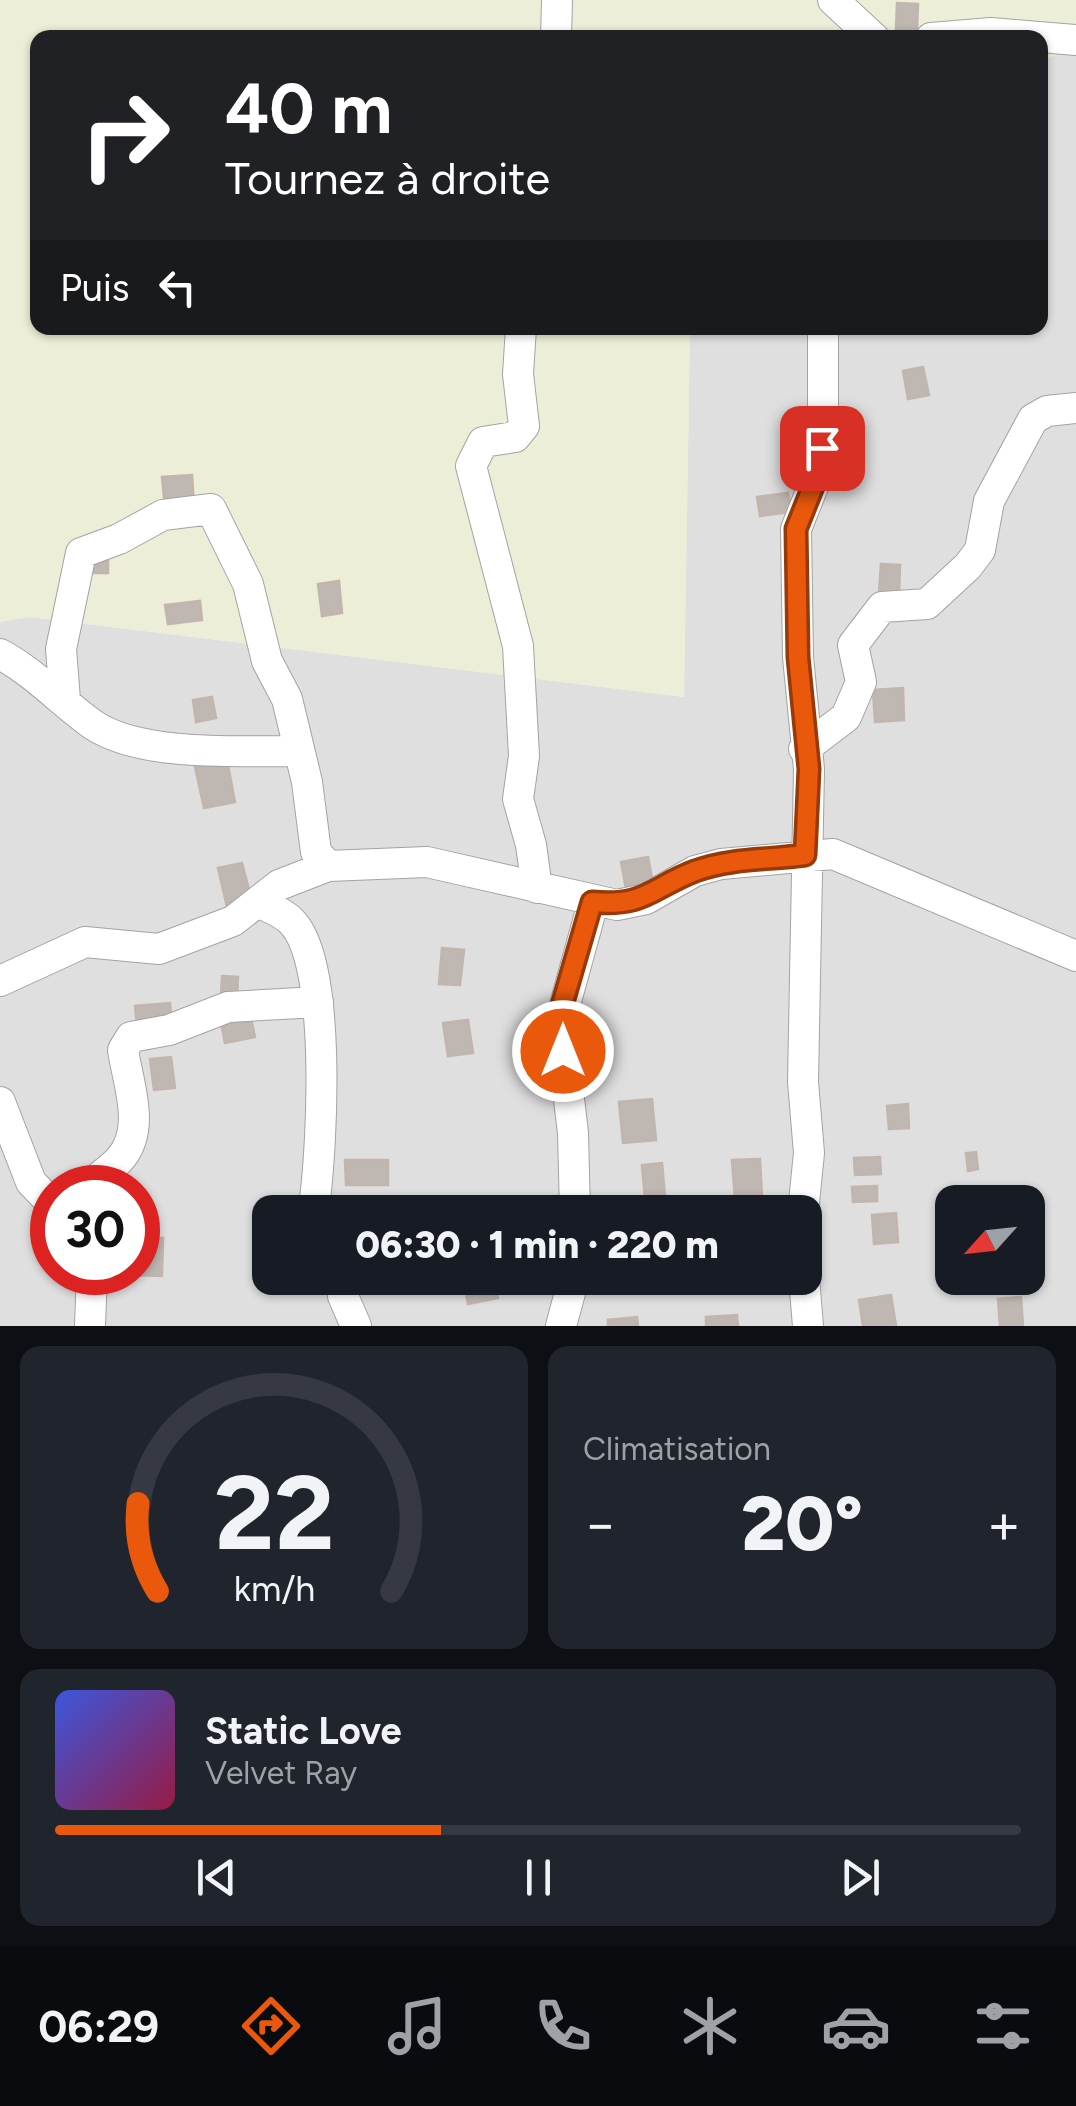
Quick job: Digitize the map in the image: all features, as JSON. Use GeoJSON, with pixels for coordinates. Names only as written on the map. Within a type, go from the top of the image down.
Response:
{"type":"FeatureCollection","features":[{"type":"Feature","properties":{"kind":"street"},"geometry":{"type":"LineString","coordinates":[[556,30],[558,0]]}},
{"type":"Feature","properties":{"kind":"street"},"geometry":{"type":"LineString","coordinates":[[825,0],[833,30]]}},
{"type":"Feature","properties":{"kind":"street"},"geometry":{"type":"LineString","coordinates":[[833,0],[865,30]]}},
{"type":"Feature","properties":{"kind":"street"},"geometry":{"type":"LineString","coordinates":[[1048,37],[1076,40]]}},
{"type":"Feature","properties":{"kind":"street"},"geometry":{"type":"LineString","coordinates":[[521,335],[518,374],[524,426],[515,437],[483,442],[471,466],[518,646],[524,756],[518,799],[532,845],[537,888]]}},
{"type":"Feature","properties":{"kind":"street"},"geometry":{"type":"LineString","coordinates":[[805,1195],[809,1153],[803,1082],[809,769],[804,749],[796,529],[818,474],[822,448],[823,335]]}},
{"type":"Feature","properties":{"kind":"street"},"geometry":{"type":"LineString","coordinates":[[804,749],[846,717],[861,682],[853,645],[868,621],[891,604],[927,604],[953,583],[980,550],[985,512],[1034,420],[1048,412],[1076,408]]}},
{"type":"Feature","properties":{"kind":"street"},"geometry":{"type":"LineString","coordinates":[[65,700],[61,649],[81,553],[120,539],[163,515],[212,509],[248,584],[267,661],[287,698],[307,782],[316,852],[328,866]]}},
{"type":"Feature","properties":{"kind":"street"},"geometry":{"type":"LineString","coordinates":[[0,654],[106,732],[170,748],[297,751]]}},
{"type":"Feature","properties":{"kind":"street"},"geometry":{"type":"LineString","coordinates":[[0,982],[85,942],[159,950],[233,921],[278,885],[328,866],[427,862],[592,902],[618,904],[646,899],[695,872],[721,864],[833,854],[858,861],[904,886],[1076,956]]}},
{"type":"Feature","properties":{"kind":"street"},"geometry":{"type":"LineString","coordinates":[[258,902],[292,922],[310,961],[318,1002],[321,1121],[315,1195]]}},
{"type":"Feature","properties":{"kind":"street"},"geometry":{"type":"LineString","coordinates":[[575,1195],[573,1134],[560,1023],[592,902]]}},
{"type":"Feature","properties":{"kind":"street"},"geometry":{"type":"LineString","coordinates":[[114,1165],[131,1135],[134,1110],[124,1050],[131,1037],[170,1030],[228,1007],[318,1002]]}},
{"type":"Feature","properties":{"kind":"street"},"geometry":{"type":"LineString","coordinates":[[0,1102],[30,1179]]}},
{"type":"Feature","properties":{"kind":"street"},"geometry":{"type":"LineString","coordinates":[[90,1326],[91,1295]]}},
{"type":"Feature","properties":{"kind":"street"},"geometry":{"type":"LineString","coordinates":[[343,1295],[356,1326]]}},
{"type":"Feature","properties":{"kind":"street"},"geometry":{"type":"LineString","coordinates":[[562,1326],[570,1295]]}},
{"type":"Feature","properties":{"kind":"street"},"geometry":{"type":"LineString","coordinates":[[805,1295],[808,1326]]}},
{"type":"Feature","properties":{"kind":"shaded area"},"geometry":{"type":"Polygon","coordinates":[[[1076,47],[1076,1326],[0,1326],[0,622],[29,617],[684,697],[690,335],[1048,335],[1048,58],[1076,47]]]}},
{"type":"Feature","properties":{"kind":"green space"},"geometry":{"type":"Polygon","coordinates":[[[0,0],[1076,0],[1076,47],[1048,58],[1048,30],[30,30],[30,335],[690,335],[684,697],[30,617],[0,622],[0,0]]]}},
{"type":"Feature","properties":{"kind":"building"},"geometry":{"type":"Polygon","coordinates":[[[897,3],[918,4],[917,30],[896,30],[897,3]]]}},
{"type":"Feature","properties":{"kind":"building"},"geometry":{"type":"Polygon","coordinates":[[[923,367],[929,395],[908,399],[903,371],[923,367]]]}},
{"type":"Feature","properties":{"kind":"building"},"geometry":{"type":"Polygon","coordinates":[[[192,475],[194,507],[165,509],[162,477],[192,475]]]}},
{"type":"Feature","properties":{"kind":"building"},"geometry":{"type":"Polygon","coordinates":[[[788,493],[791,512],[760,516],[757,497],[788,493]]]}},
{"type":"Feature","properties":{"kind":"building"},"geometry":{"type":"Polygon","coordinates":[[[84,553],[108,553],[108,573],[84,573],[84,553]]]}},
{"type":"Feature","properties":{"kind":"building"},"geometry":{"type":"Polygon","coordinates":[[[881,564],[900,565],[899,595],[879,594],[881,564]]]}},
{"type":"Feature","properties":{"kind":"building"},"geometry":{"type":"Polygon","coordinates":[[[339,581],[342,613],[322,616],[318,584],[339,581]]]}},
{"type":"Feature","properties":{"kind":"building"},"geometry":{"type":"Polygon","coordinates":[[[200,601],[202,620],[168,624],[165,605],[200,601]]]}},
{"type":"Feature","properties":{"kind":"building"},"geometry":{"type":"Polygon","coordinates":[[[903,688],[904,720],[875,722],[873,690],[903,688]]]}},
{"type":"Feature","properties":{"kind":"building"},"geometry":{"type":"Polygon","coordinates":[[[212,697],[216,718],[196,722],[193,700],[212,697]]]}},
{"type":"Feature","properties":{"kind":"building"},"geometry":{"type":"Polygon","coordinates":[[[227,760],[235,802],[204,808],[195,767],[227,760]]]}},
{"type":"Feature","properties":{"kind":"building"},"geometry":{"type":"Polygon","coordinates":[[[648,857],[654,889],[627,894],[621,862],[648,857]]]}},
{"type":"Feature","properties":{"kind":"building"},"geometry":{"type":"Polygon","coordinates":[[[242,863],[252,901],[227,907],[218,868],[242,863]]]}},
{"type":"Feature","properties":{"kind":"building"},"geometry":{"type":"Polygon","coordinates":[[[442,948],[464,950],[460,985],[439,984],[442,948]]]}},
{"type":"Feature","properties":{"kind":"building"},"geometry":{"type":"Polygon","coordinates":[[[222,976],[238,977],[237,998],[221,997],[222,976]]]}},
{"type":"Feature","properties":{"kind":"building"},"geometry":{"type":"Polygon","coordinates":[[[170,1003],[172,1024],[137,1027],[135,1006],[170,1003]]]}},
{"type":"Feature","properties":{"kind":"building"},"geometry":{"type":"Polygon","coordinates":[[[251,1018],[255,1037],[225,1043],[221,1023],[251,1018]]]}},
{"type":"Feature","properties":{"kind":"building"},"geometry":{"type":"Polygon","coordinates":[[[468,1020],[473,1053],[448,1056],[443,1023],[468,1020]]]}},
{"type":"Feature","properties":{"kind":"building"},"geometry":{"type":"Polygon","coordinates":[[[171,1057],[175,1088],[154,1090],[150,1059],[171,1057]]]}},
{"type":"Feature","properties":{"kind":"building"},"geometry":{"type":"Polygon","coordinates":[[[652,1099],[656,1140],[623,1143],[619,1102],[652,1099]]]}},
{"type":"Feature","properties":{"kind":"building"},"geometry":{"type":"Polygon","coordinates":[[[908,1104],[909,1128],[889,1129],[887,1106],[908,1104]]]}},
{"type":"Feature","properties":{"kind":"building"},"geometry":{"type":"Polygon","coordinates":[[[976,1152],[978,1169],[968,1171],[966,1153],[976,1152]]]}},
{"type":"Feature","properties":{"kind":"building"},"geometry":{"type":"Polygon","coordinates":[[[880,1157],[881,1174],[855,1175],[854,1158],[880,1157]]]}},
{"type":"Feature","properties":{"kind":"building"},"geometry":{"type":"Polygon","coordinates":[[[760,1159],[762,1195],[735,1195],[732,1160],[760,1159]]]}},
{"type":"Feature","properties":{"kind":"building"},"geometry":{"type":"Polygon","coordinates":[[[345,1160],[388,1160],[388,1185],[346,1185],[345,1160]]]}},
{"type":"Feature","properties":{"kind":"building"},"geometry":{"type":"Polygon","coordinates":[[[662,1163],[665,1195],[645,1195],[642,1165],[662,1163]]]}},
{"type":"Feature","properties":{"kind":"building"},"geometry":{"type":"Polygon","coordinates":[[[877,1186],[877,1201],[853,1202],[852,1187],[877,1186]]]}},
{"type":"Feature","properties":{"kind":"building"},"geometry":{"type":"Polygon","coordinates":[[[896,1213],[898,1242],[874,1244],[872,1215],[896,1213]]]}},
{"type":"Feature","properties":{"kind":"building"},"geometry":{"type":"Polygon","coordinates":[[[160,1238],[163,1238],[160,1276],[160,1238]]]}},
{"type":"Feature","properties":{"kind":"building"},"geometry":{"type":"Polygon","coordinates":[[[466,1295],[498,1295],[498,1298],[468,1304],[466,1295]]]}},
{"type":"Feature","properties":{"kind":"building"},"geometry":{"type":"Polygon","coordinates":[[[891,1295],[896,1326],[863,1326],[859,1300],[891,1295]]]}},
{"type":"Feature","properties":{"kind":"building"},"geometry":{"type":"Polygon","coordinates":[[[1021,1297],[1023,1326],[1000,1326],[998,1299],[1021,1297]]]}},
{"type":"Feature","properties":{"kind":"building"},"geometry":{"type":"Polygon","coordinates":[[[737,1315],[738,1326],[706,1326],[706,1317],[737,1315]]]}},
{"type":"Feature","properties":{"kind":"building"},"geometry":{"type":"Polygon","coordinates":[[[637,1317],[638,1326],[608,1326],[608,1320],[637,1317]]]}},
{"type":"Feature","properties":{"kind":"route"},"geometry":{"type":"LineString","coordinates":[[563,1051],[561,1009],[592,902],[618,904],[646,899],[666,885],[721,864],[805,855],[809,769],[804,749],[798,657],[796,529],[818,474],[822,448]]}}]}
